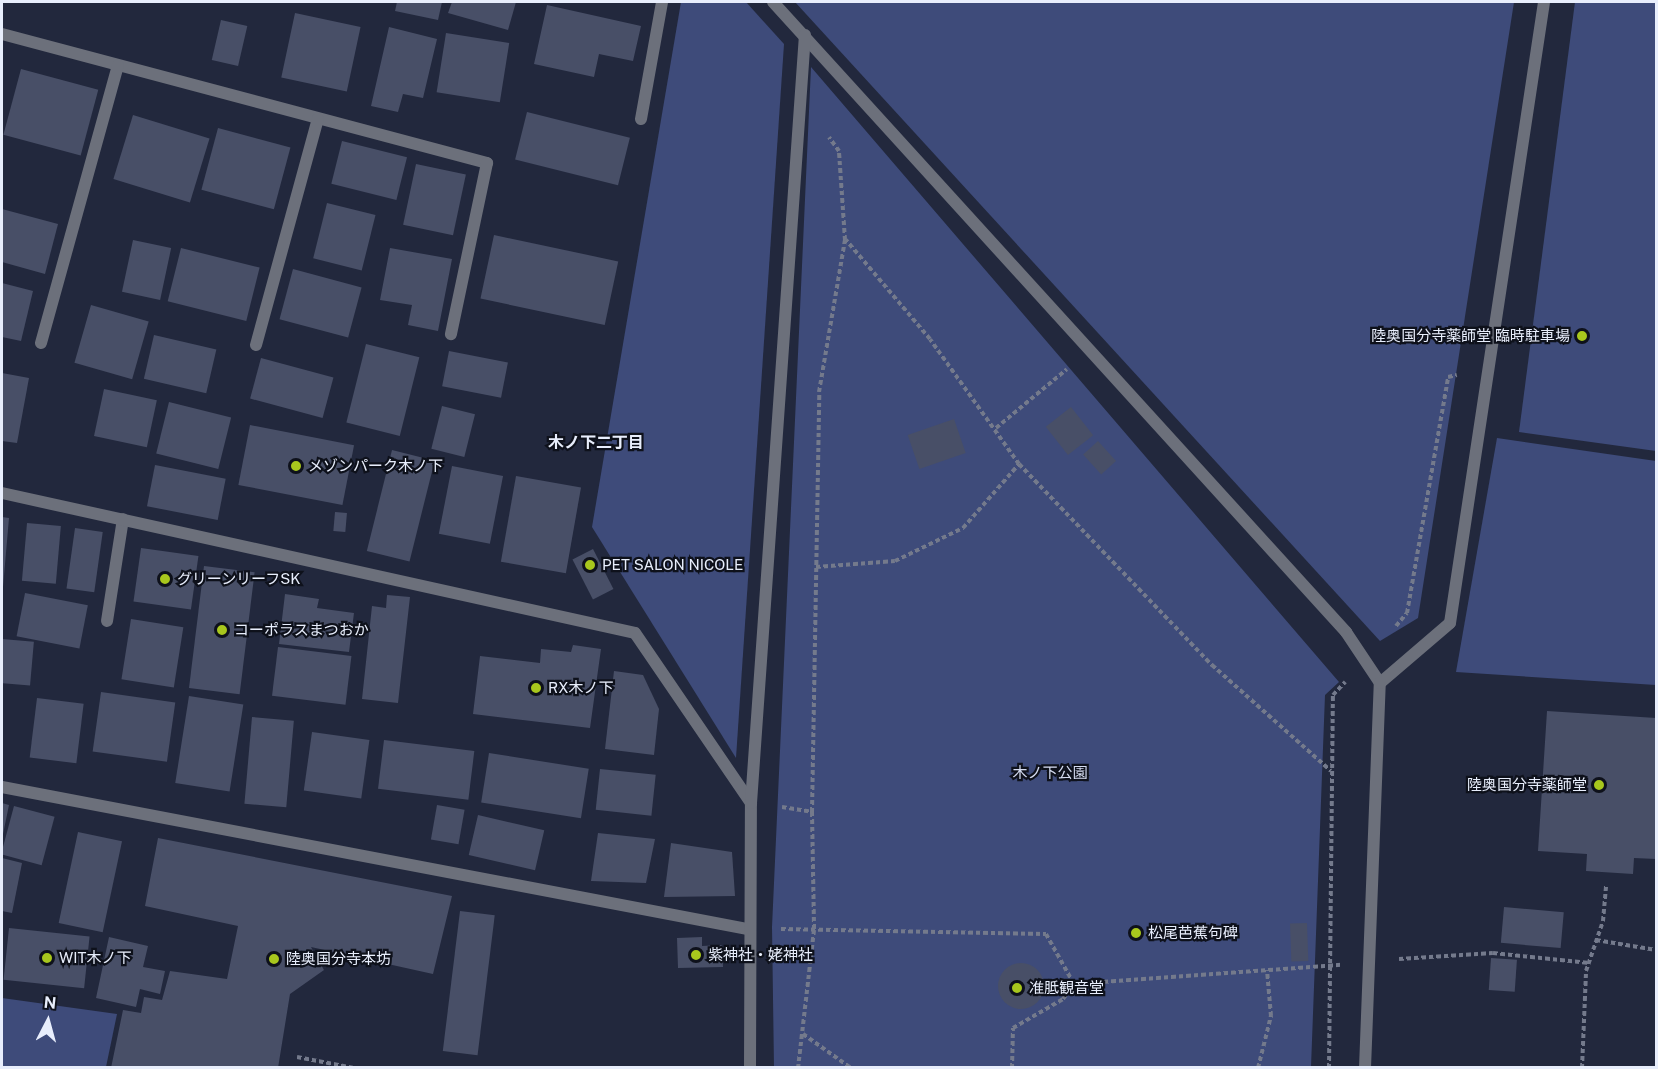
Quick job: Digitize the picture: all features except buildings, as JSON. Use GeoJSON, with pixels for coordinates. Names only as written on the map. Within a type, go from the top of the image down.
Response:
{"type":"FeatureCollection","features":[{"type":"Feature","properties":{"kind":"street"},"geometry":{"type":"LineString","coordinates":[[641,119],[662,2]]}},
{"type":"Feature","properties":{"kind":"street"},"geometry":{"type":"LineString","coordinates":[[773,2],[1090,350],[1366,660],[1380,683],[1366,961],[1365,1068]]}},
{"type":"Feature","properties":{"kind":"street"},"geometry":{"type":"LineString","coordinates":[[1380,683],[1450,623],[1492,365],[1544,2]]}},
{"type":"Feature","properties":{"kind":"street"},"geometry":{"type":"LineString","coordinates":[[2,34],[487,163],[451,334]]}},
{"type":"Feature","properties":{"kind":"street"},"geometry":{"type":"LineString","coordinates":[[750,1068],[747,929],[751,803],[805,35]]}},
{"type":"Feature","properties":{"kind":"street"},"geometry":{"type":"LineString","coordinates":[[41,343],[118,65]]}},
{"type":"Feature","properties":{"kind":"street"},"geometry":{"type":"LineString","coordinates":[[256,345],[318,119]]}},
{"type":"Feature","properties":{"kind":"street"},"geometry":{"type":"LineString","coordinates":[[2,493],[635,633],[751,803]]}},
{"type":"Feature","properties":{"kind":"street"},"geometry":{"type":"LineString","coordinates":[[107,621],[123,519]]}},
{"type":"Feature","properties":{"kind":"street"},"geometry":{"type":"LineString","coordinates":[[2,787],[747,929]]}},
{"type":"Feature","properties":{"kind":"path"},"geometry":{"type":"LineString","coordinates":[[798,1068],[814,930],[812,812],[819,392],[845,240],[839,151],[801,95]]}},
{"type":"Feature","properties":{"kind":"path"},"geometry":{"type":"LineString","coordinates":[[845,240],[930,339],[996,428],[1018,464],[1212,665],[1332,772]]}},
{"type":"Feature","properties":{"kind":"path"},"geometry":{"type":"LineString","coordinates":[[996,428],[1090,350]]}},
{"type":"Feature","properties":{"kind":"path"},"geometry":{"type":"LineString","coordinates":[[1329,1068],[1333,695],[1407,613],[1448,377],[1492,365]]}},
{"type":"Feature","properties":{"kind":"path"},"geometry":{"type":"LineString","coordinates":[[816,567],[895,561],[963,528],[1018,464]]}},
{"type":"Feature","properties":{"kind":"path"},"geometry":{"type":"LineString","coordinates":[[751,803],[812,812]]}},
{"type":"Feature","properties":{"kind":"path"},"geometry":{"type":"LineString","coordinates":[[1582,1068],[1588,963],[1596,940],[1606,884]]}},
{"type":"Feature","properties":{"kind":"path"},"geometry":{"type":"LineString","coordinates":[[747,929],[1046,934],[1074,984]]}},
{"type":"Feature","properties":{"kind":"path"},"geometry":{"type":"LineString","coordinates":[[1596,940],[1656,950]]}},
{"type":"Feature","properties":{"kind":"path"},"geometry":{"type":"LineString","coordinates":[[1012,1068],[1013,1028],[1063,999],[1074,984],[1493,953],[1588,963]]}},
{"type":"Feature","properties":{"kind":"path"},"geometry":{"type":"LineString","coordinates":[[1258,1068],[1271,1016],[1267,970]]}},
{"type":"Feature","properties":{"kind":"path"},"geometry":{"type":"LineString","coordinates":[[802,1034],[851,1068]]}},
{"type":"Feature","properties":{"kind":"path"},"geometry":{"type":"LineString","coordinates":[[297,1058],[354,1068]]}},
{"type":"Feature","properties":{"kind":"green space"},"geometry":{"type":"Polygon","coordinates":[[[681,2],[746,2],[784,44],[736,758],[592,527],[681,2]]]}},
{"type":"Feature","properties":{"kind":"green space"},"geometry":{"type":"Polygon","coordinates":[[[795,2],[1514,2],[1418,618],[1380,641],[795,2]]]}},
{"type":"Feature","properties":{"kind":"green space","name":"陸奥国分寺薬師堂 臨時駐車場"},"geometry":{"type":"Polygon","coordinates":[[[1575,2],[1656,2],[1656,451],[1519,432],[1575,2]]]}},
{"type":"Feature","properties":{"kind":"green space","name":"木ノ下公園"},"geometry":{"type":"Polygon","coordinates":[[[811,67],[1339,682],[1325,695],[1311,1067],[774,1068],[772,927],[811,67]]]}},
{"type":"Feature","properties":{"kind":"green space"},"geometry":{"type":"Polygon","coordinates":[[[1497,438],[1656,461],[1656,685],[1456,672],[1497,438]]]}},
{"type":"Feature","properties":{"kind":"green space"},"geometry":{"type":"Polygon","coordinates":[[[2,998],[117,1014],[106,1067],[2,1067],[2,998]]]}},
{"type":"Feature","properties":{"kind":"place","name":"陸奥国分寺薬師堂 臨時駐車場"},"geometry":{"type":"Point","coordinates":[1582,336]}},
{"type":"Feature","properties":{"kind":"place","name":"メゾンパーク木ノ下"},"geometry":{"type":"Point","coordinates":[296,466]}},
{"type":"Feature","properties":{"kind":"place","name":"PET SALON NICOLE"},"geometry":{"type":"Point","coordinates":[590,565]}},
{"type":"Feature","properties":{"kind":"place","name":"グリーンリーフSK"},"geometry":{"type":"Point","coordinates":[165,579]}},
{"type":"Feature","properties":{"kind":"place","name":"コーポラスまつおか"},"geometry":{"type":"Point","coordinates":[222,630]}},
{"type":"Feature","properties":{"kind":"place","name":"RX木ノ下"},"geometry":{"type":"Point","coordinates":[536,688]}},
{"type":"Feature","properties":{"kind":"place","name":"陸奥国分寺薬師堂"},"geometry":{"type":"Point","coordinates":[1599,785]}},
{"type":"Feature","properties":{"kind":"place","name":"松尾芭蕉句碑"},"geometry":{"type":"Point","coordinates":[1136,933]}},
{"type":"Feature","properties":{"kind":"place","name":"紫神社・姥神社"},"geometry":{"type":"Point","coordinates":[696,955]}},
{"type":"Feature","properties":{"kind":"place","name":"WIT木ノ下"},"geometry":{"type":"Point","coordinates":[47,958]}},
{"type":"Feature","properties":{"kind":"place","name":"陸奥国分寺本坊"},"geometry":{"type":"Point","coordinates":[274,959]}},
{"type":"Feature","properties":{"kind":"place","name":"准胝観音堂"},"geometry":{"type":"Point","coordinates":[1017,988]}},
{"type":"Feature","properties":{"kind":"district","name":"木ノ下二丁目"},"geometry":{"type":"Point","coordinates":[596,443]}}]}
